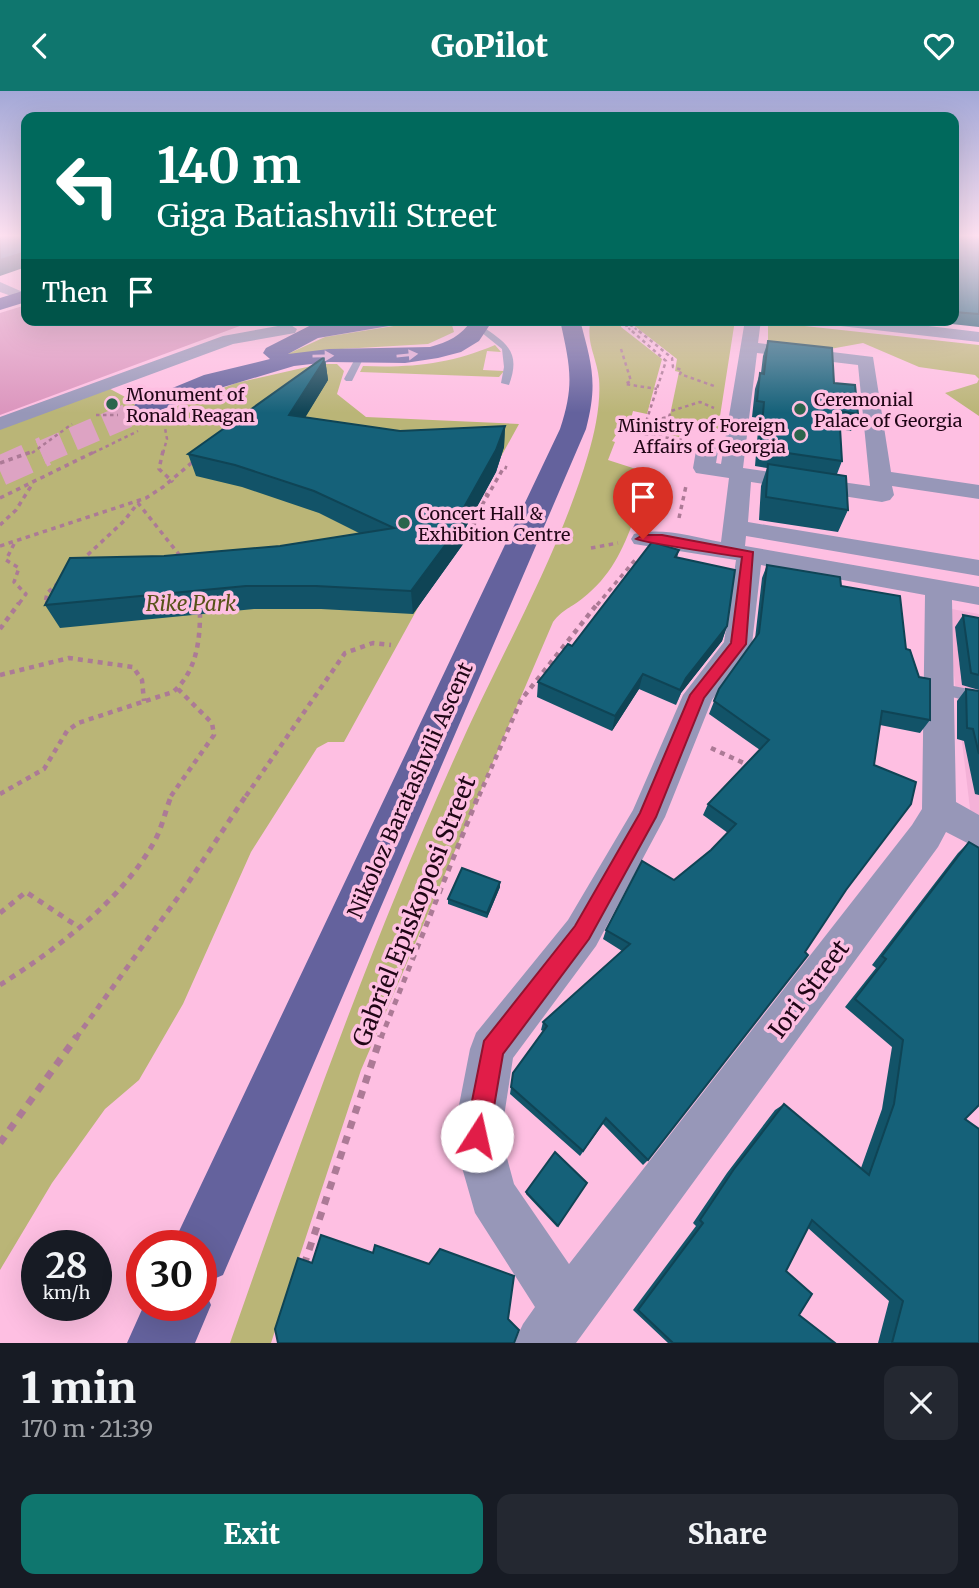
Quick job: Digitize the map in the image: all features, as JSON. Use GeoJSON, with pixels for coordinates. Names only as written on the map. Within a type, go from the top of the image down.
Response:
{"type":"FeatureCollection","features":[{"type":"Feature","properties":{"kind":"main road"},"geometry":{"type":"LineString","coordinates":[[454,347],[464,332],[456,326]]}},
{"type":"Feature","properties":{"kind":"main road"},"geometry":{"type":"LineString","coordinates":[[190,389],[299,359],[419,354],[454,347],[470,339],[476,326]]}},
{"type":"Feature","properties":{"kind":"main road","name":"Nikoloz Baratashvili Ascent"},"geometry":{"type":"LineString","coordinates":[[211,1230],[573,429],[582,398],[582,371],[571,326]]}},
{"type":"Feature","properties":{"kind":"main road"},"geometry":{"type":"LineString","coordinates":[[140,414],[254,346],[304,327]]}},
{"type":"Feature","properties":{"kind":"main road"},"geometry":{"type":"LineString","coordinates":[[140,414],[304,327]]}},
{"type":"Feature","properties":{"kind":"main road"},"geometry":{"type":"LineString","coordinates":[[161,1343],[171,1321]]}},
{"type":"Feature","properties":{"kind":"street"},"geometry":{"type":"LineString","coordinates":[[749,347],[867,361],[882,495],[704,468],[721,439],[730,413],[733,391],[749,347],[752,326]]}},
{"type":"Feature","properties":{"kind":"street"},"geometry":{"type":"LineString","coordinates":[[918,326],[979,337]]}},
{"type":"Feature","properties":{"kind":"street"},"geometry":{"type":"LineString","coordinates":[[0,424],[229,340],[304,327]]}},
{"type":"Feature","properties":{"kind":"street"},"geometry":{"type":"LineString","coordinates":[[555,1326],[492,1196],[477,1136],[492,1049],[582,933],[647,817],[698,695],[738,644],[736,473]]}},
{"type":"Feature","properties":{"kind":"street"},"geometry":{"type":"LineString","coordinates":[[880,477],[979,492]]}},
{"type":"Feature","properties":{"kind":"street"},"geometry":{"type":"LineString","coordinates":[[652,539],[979,568]]}},
{"type":"Feature","properties":{"kind":"street"},"geometry":{"type":"LineString","coordinates":[[738,545],[979,596]]}},
{"type":"Feature","properties":{"kind":"street"},"geometry":{"type":"LineString","coordinates":[[937,589],[939,810],[979,833]]}},
{"type":"Feature","properties":{"kind":"street","name":"Iori Street"},"geometry":{"type":"LineString","coordinates":[[555,1326],[925,836],[939,810]]}},
{"type":"Feature","properties":{"kind":"lane"},"geometry":{"type":"LineString","coordinates":[[482,326],[503,342],[508,352],[510,359],[506,383]]}},
{"type":"Feature","properties":{"kind":"lane"},"geometry":{"type":"LineString","coordinates":[[349,379],[360,357]]}},
{"type":"Feature","properties":{"kind":"lane"},"geometry":{"type":"LineString","coordinates":[[938,689],[979,697]]}},
{"type":"Feature","properties":{"kind":"path"},"geometry":{"type":"LineString","coordinates":[[634,426],[645,428],[666,361],[626,326],[632,326],[672,358],[673,367],[682,370],[680,374],[733,391]]}},
{"type":"Feature","properties":{"kind":"path"},"geometry":{"type":"LineString","coordinates":[[621,349],[631,381],[625,384],[657,389]]}},
{"type":"Feature","properties":{"kind":"path"},"geometry":{"type":"LineString","coordinates":[[658,432],[663,418],[669,417],[671,411],[700,402],[730,413]]}},
{"type":"Feature","properties":{"kind":"path"},"geometry":{"type":"LineString","coordinates":[[85,415],[140,414],[167,432],[167,446],[159,469],[173,482]]}},
{"type":"Feature","properties":{"kind":"path"},"geometry":{"type":"LineString","coordinates":[[0,498],[34,482],[140,414]]}},
{"type":"Feature","properties":{"kind":"path"},"geometry":{"type":"LineString","coordinates":[[0,463],[29,455],[74,423]]}},
{"type":"Feature","properties":{"kind":"path"},"geometry":{"type":"LineString","coordinates":[[631,432],[721,439]]}},
{"type":"Feature","properties":{"kind":"path"},"geometry":{"type":"LineString","coordinates":[[76,566],[124,521],[138,503],[173,482],[198,458]]}},
{"type":"Feature","properties":{"kind":"path"},"geometry":{"type":"LineString","coordinates":[[476,525],[471,524],[486,494],[504,467],[507,468]]}},
{"type":"Feature","properties":{"kind":"path"},"geometry":{"type":"LineString","coordinates":[[679,519],[688,478]]}},
{"type":"Feature","properties":{"kind":"path"},"geometry":{"type":"LineString","coordinates":[[0,526],[23,502],[34,482]]}},
{"type":"Feature","properties":{"kind":"path"},"geometry":{"type":"LineString","coordinates":[[0,546],[125,502],[138,503],[182,558]]}},
{"type":"Feature","properties":{"kind":"path","name":"Gabriel Episkoposi Street"},"geometry":{"type":"LineString","coordinates":[[302,1273],[370,1064],[476,802],[521,700],[573,632],[652,539]]}},
{"type":"Feature","properties":{"kind":"path"},"geometry":{"type":"LineString","coordinates":[[0,629],[26,594],[14,582],[19,568],[6,559],[16,541]]}},
{"type":"Feature","properties":{"kind":"path"},"geometry":{"type":"LineString","coordinates":[[57,602],[45,603],[47,593],[66,575]]}},
{"type":"Feature","properties":{"kind":"path"},"geometry":{"type":"LineString","coordinates":[[0,794],[44,769],[67,731],[78,723],[178,689],[187,680],[200,632],[200,613]]}},
{"type":"Feature","properties":{"kind":"path"},"geometry":{"type":"LineString","coordinates":[[0,1143],[184,889],[345,653],[373,643],[391,645]]}},
{"type":"Feature","properties":{"kind":"path"},"geometry":{"type":"LineString","coordinates":[[0,675],[71,657],[88,662],[118,664],[133,667],[142,680],[144,701]]}},
{"type":"Feature","properties":{"kind":"path"},"geometry":{"type":"LineString","coordinates":[[0,985],[28,968],[77,926],[132,874],[153,843],[173,791],[214,735],[212,723],[178,689]]}},
{"type":"Feature","properties":{"kind":"path"},"geometry":{"type":"LineString","coordinates":[[682,734],[756,769]]}},
{"type":"Feature","properties":{"kind":"path"},"geometry":{"type":"LineString","coordinates":[[0,913],[26,892],[77,926]]}},
{"type":"Feature","properties":{"kind":"shaded area"},"geometry":{"type":"Polygon","coordinates":[[[21,307],[21,326],[240,326],[0,415],[0,313],[21,307]]]}},
{"type":"Feature","properties":{"kind":"shaded area"},"geometry":{"type":"Polygon","coordinates":[[[946,608],[979,614],[979,822],[971,817],[946,608]]]}},
{"type":"Feature","properties":{"kind":"green space"},"geometry":{"type":"Polygon","coordinates":[[[394,326],[452,326],[454,332],[428,344],[324,350],[270,362],[325,337],[394,326]]]}},
{"type":"Feature","properties":{"kind":"green space"},"geometry":{"type":"Polygon","coordinates":[[[621,326],[662,359],[647,414],[633,411],[627,434],[618,432],[612,441],[615,442],[608,460],[636,469],[650,485],[640,520],[634,519],[620,552],[601,581],[553,622],[361,1070],[271,1343],[230,1343],[309,1121],[393,901],[455,757],[544,570],[575,494],[591,446],[598,408],[599,379],[590,342],[590,328],[621,326]]]}},
{"type":"Feature","properties":{"kind":"green space"},"geometry":{"type":"Polygon","coordinates":[[[635,326],[734,326],[718,429],[683,424],[679,437],[666,434],[679,372],[675,371],[677,359],[635,326]]]}},
{"type":"Feature","properties":{"kind":"green space"},"geometry":{"type":"Polygon","coordinates":[[[768,326],[805,326],[979,345],[979,379],[975,375],[919,367],[863,343],[830,349],[768,342],[768,326]]]}},
{"type":"Feature","properties":{"kind":"green space"},"geometry":{"type":"Polygon","coordinates":[[[495,345],[501,352],[487,351],[483,370],[504,371],[499,377],[360,372],[363,366],[398,366],[446,361],[495,345]]]}},
{"type":"Feature","properties":{"kind":"green space","name":"Rike Park"},"geometry":{"type":"Polygon","coordinates":[[[320,364],[337,364],[344,371],[337,394],[366,417],[519,424],[344,742],[328,742],[317,748],[251,852],[183,1004],[139,1080],[105,1109],[52,1183],[24,1230],[21,1230],[21,1235],[0,1270],[0,418],[99,383],[157,414],[236,383],[320,364]]]}},
{"type":"Feature","properties":{"kind":"green space"},"geometry":{"type":"Polygon","coordinates":[[[979,379],[979,416],[945,393],[977,383],[979,379]]]}},
{"type":"Feature","properties":{"kind":"building"},"geometry":{"type":"Polygon","coordinates":[[[959,295],[979,295],[979,314],[959,312],[959,295]]]}},
{"type":"Feature","properties":{"kind":"building","name":"Ceremonial Palace of Georgia"},"geometry":{"type":"Polygon","coordinates":[[[768,341],[832,348],[834,383],[855,385],[858,414],[839,411],[842,461],[760,449],[764,402],[757,401],[768,341]]]}},
{"type":"Feature","properties":{"kind":"building","name":"Concert Hall & Exhibition Centre"},"geometry":{"type":"Polygon","coordinates":[[[325,359],[289,415],[400,431],[505,426],[496,450],[458,518],[466,517],[411,591],[316,586],[246,586],[45,605],[70,558],[164,556],[280,546],[394,528],[314,491],[235,465],[188,454],[325,359]]]}},
{"type":"Feature","properties":{"kind":"building"},"geometry":{"type":"Polygon","coordinates":[[[768,464],[846,476],[848,510],[766,497],[768,464]]]}},
{"type":"Feature","properties":{"kind":"building"},"geometry":{"type":"Polygon","coordinates":[[[652,542],[679,550],[675,557],[735,570],[727,626],[686,678],[680,690],[643,674],[615,716],[538,682],[568,644],[572,646],[652,542]]]}},
{"type":"Feature","properties":{"kind":"building"},"geometry":{"type":"Polygon","coordinates":[[[767,565],[840,577],[841,586],[900,596],[906,649],[910,650],[919,677],[930,679],[930,720],[882,711],[874,765],[916,782],[911,804],[846,890],[805,952],[808,955],[648,1160],[606,1118],[583,1151],[511,1087],[513,1073],[547,1026],[543,1022],[630,944],[606,930],[642,861],[674,880],[711,850],[736,824],[708,804],[769,740],[714,701],[719,689],[759,633],[767,565]]]}},
{"type":"Feature","properties":{"kind":"building"},"geometry":{"type":"Polygon","coordinates":[[[963,615],[979,618],[979,675],[971,673],[963,615]]]}},
{"type":"Feature","properties":{"kind":"building"},"geometry":{"type":"Polygon","coordinates":[[[966,689],[979,691],[979,754],[973,729],[967,728],[966,689]]]}},
{"type":"Feature","properties":{"kind":"building"},"geometry":{"type":"Polygon","coordinates":[[[969,842],[979,848],[979,1105],[965,1119],[979,1129],[979,1343],[892,1343],[903,1301],[812,1220],[786,1271],[812,1294],[799,1315],[835,1343],[673,1343],[638,1310],[703,1223],[700,1220],[734,1169],[784,1104],[869,1175],[894,1104],[903,1040],[855,999],[886,959],[882,956],[969,842]]]}},
{"type":"Feature","properties":{"kind":"building"},"geometry":{"type":"Polygon","coordinates":[[[462,868],[500,882],[487,913],[448,899],[462,868]]]}},
{"type":"Feature","properties":{"kind":"building"},"geometry":{"type":"Polygon","coordinates":[[[555,1152],[587,1183],[558,1226],[526,1192],[555,1152]]]}},
{"type":"Feature","properties":{"kind":"building"},"geometry":{"type":"Polygon","coordinates":[[[321,1235],[373,1253],[375,1245],[429,1264],[440,1249],[514,1276],[508,1319],[519,1330],[514,1343],[278,1343],[275,1329],[298,1258],[312,1263],[321,1235]]]}},
{"type":"Feature","properties":{"kind":"tunnel"},"geometry":{"type":"LineString","coordinates":[[41,453],[145,408]]}},
{"type":"Feature","properties":{"kind":"tunnel"},"geometry":{"type":"LineString","coordinates":[[0,471],[45,451]]}},
{"type":"Feature","properties":{"kind":"place","name":"Monument of Ronald Reagan"},"geometry":{"type":"Point","coordinates":[112,404]}},
{"type":"Feature","properties":{"kind":"place","name":"Ceremonial Palace of Georgia"},"geometry":{"type":"Point","coordinates":[800,409]}},
{"type":"Feature","properties":{"kind":"place","name":"Ministry of Foreign Affairs of Georgia"},"geometry":{"type":"Point","coordinates":[800,435]}},
{"type":"Feature","properties":{"kind":"place","name":"Concert Hall & Exhibition Centre"},"geometry":{"type":"Point","coordinates":[404,523]}},
{"type":"Feature","properties":{"kind":"route"},"geometry":{"type":"LineString","coordinates":[[477,1136],[492,1049],[582,933],[647,817],[698,695],[738,644],[749,555],[662,539],[643,539]]}}]}
